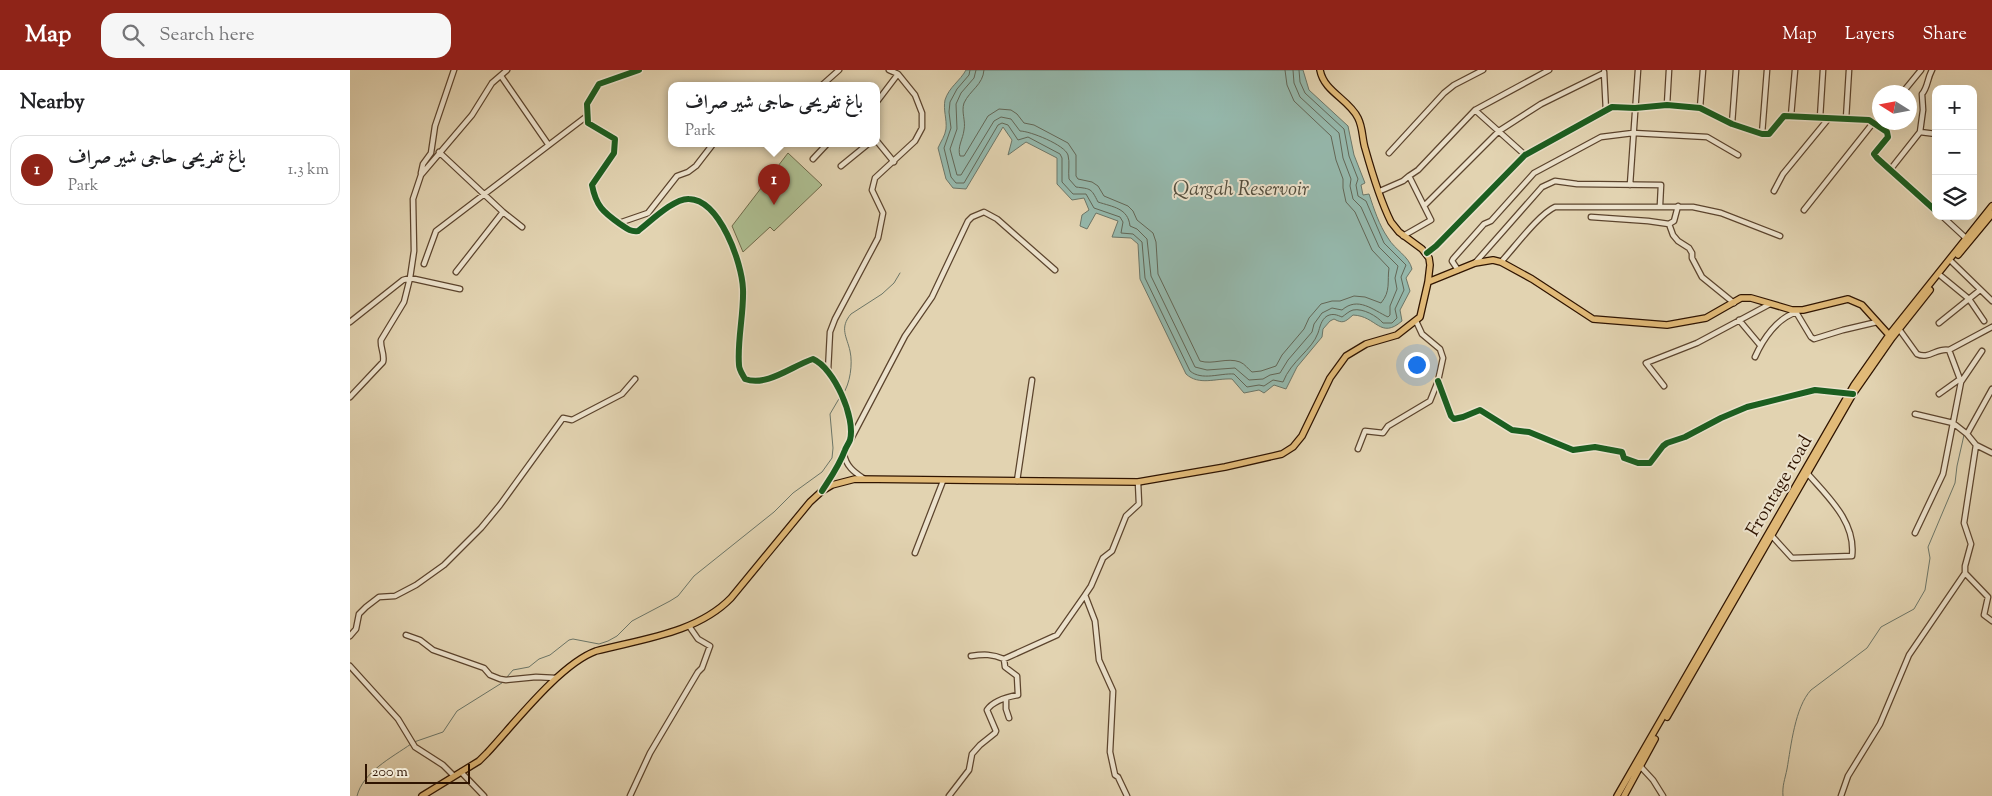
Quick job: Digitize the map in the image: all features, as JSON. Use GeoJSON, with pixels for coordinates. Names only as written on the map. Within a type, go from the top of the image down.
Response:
{"type":"FeatureCollection","features":[{"type":"Feature","properties":{"kind":"main road"},"geometry":{"type":"LineString","coordinates":[[422,796],[461,772],[487,753],[556,678],[577,660],[589,653],[689,626],[711,615],[731,598],[810,502],[822,491],[838,483],[863,478],[943,481],[1138,482],[1225,467],[1275,456],[1288,451],[1302,436],[1330,378],[1346,356],[1366,344],[1397,335],[1416,321],[1422,310],[1430,265],[1427,254],[1403,236],[1391,222],[1366,151],[1358,116],[1327,86],[1320,70]]}},
{"type":"Feature","properties":{"kind":"main road","name":"Frontage road"},"geometry":{"type":"LineString","coordinates":[[1617,796],[1851,394],[1891,337],[1968,240],[1992,206]]}},
{"type":"Feature","properties":{"kind":"main road"},"geometry":{"type":"LineString","coordinates":[[1428,282],[1475,262],[1493,260],[1501,262],[1532,279],[1593,320],[1667,325],[1706,318],[1741,298],[1751,298],[1800,311],[1848,299],[1862,305],[1891,337],[1968,240],[1992,214]]}},
{"type":"Feature","properties":{"kind":"main road"},"geometry":{"type":"LineString","coordinates":[[1624,796],[1667,716],[1808,474],[1851,394]]}},
{"type":"Feature","properties":{"kind":"street"},"geometry":{"type":"LineString","coordinates":[[350,397],[383,362],[381,340],[404,302],[414,251],[414,199],[423,164],[431,153],[435,126],[454,70]]}},
{"type":"Feature","properties":{"kind":"street"},"geometry":{"type":"LineString","coordinates":[[421,175],[472,115],[492,83],[508,70]]}},
{"type":"Feature","properties":{"kind":"street"},"geometry":{"type":"LineString","coordinates":[[639,70],[599,84],[587,104],[586,116],[588,123],[615,138],[614,153],[592,185],[595,199],[606,215],[632,232],[638,231],[678,201],[689,199],[703,203],[715,214],[726,230],[743,286],[739,367],[745,379],[754,382],[763,381],[813,359],[821,362],[828,370],[845,402],[850,423],[850,440]]}},
{"type":"Feature","properties":{"kind":"street"},"geometry":{"type":"LineString","coordinates":[[826,82],[839,70]]}},
{"type":"Feature","properties":{"kind":"street"},"geometry":{"type":"LineString","coordinates":[[828,370],[830,332],[834,319],[878,238],[883,213],[872,190],[875,178],[915,141],[922,128],[922,113],[915,94],[898,74],[889,70]]}},
{"type":"Feature","properties":{"kind":"street"},"geometry":{"type":"LineString","coordinates":[[1389,153],[1444,93],[1454,85],[1483,70]]}},
{"type":"Feature","properties":{"kind":"street"},"geometry":{"type":"LineString","coordinates":[[1380,192],[1403,181],[1418,170],[1475,110],[1549,70]]}},
{"type":"Feature","properties":{"kind":"street"},"geometry":{"type":"LineString","coordinates":[[1630,185],[1638,70]]}},
{"type":"Feature","properties":{"kind":"street"},"geometry":{"type":"LineString","coordinates":[[1667,105],[1669,70]]}},
{"type":"Feature","properties":{"kind":"street"},"geometry":{"type":"LineString","coordinates":[[1700,108],[1702,70]]}},
{"type":"Feature","properties":{"kind":"street"},"geometry":{"type":"LineString","coordinates":[[1732,124],[1736,70]]}},
{"type":"Feature","properties":{"kind":"street"},"geometry":{"type":"LineString","coordinates":[[1762,134],[1767,70]]}},
{"type":"Feature","properties":{"kind":"street"},"geometry":{"type":"LineString","coordinates":[[1791,116],[1795,70]]}},
{"type":"Feature","properties":{"kind":"street"},"geometry":{"type":"LineString","coordinates":[[1820,118],[1823,70]]}},
{"type":"Feature","properties":{"kind":"street"},"geometry":{"type":"LineString","coordinates":[[1846,119],[1849,70]]}},
{"type":"Feature","properties":{"kind":"street"},"geometry":{"type":"LineString","coordinates":[[1909,85],[1921,70]]}},
{"type":"Feature","properties":{"kind":"street"},"geometry":{"type":"LineString","coordinates":[[1890,170],[1920,132],[1923,110],[1922,94],[1927,87],[1927,78],[1932,70]]}},
{"type":"Feature","properties":{"kind":"street"},"geometry":{"type":"LineString","coordinates":[[1424,206],[1499,131],[1541,104],[1604,71],[1606,111]]}},
{"type":"Feature","properties":{"kind":"street"},"geometry":{"type":"LineString","coordinates":[[880,99],[898,74]]}},
{"type":"Feature","properties":{"kind":"street"},"geometry":{"type":"LineString","coordinates":[[501,76],[548,144]]}},
{"type":"Feature","properties":{"kind":"street"},"geometry":{"type":"LineString","coordinates":[[1427,254],[1525,155],[1612,106],[1635,108],[1667,105],[1700,108],[1732,124],[1762,134],[1769,134],[1784,116],[1872,122]]}},
{"type":"Feature","properties":{"kind":"street"},"geometry":{"type":"LineString","coordinates":[[1475,110],[1525,155]]}},
{"type":"Feature","properties":{"kind":"street"},"geometry":{"type":"LineString","coordinates":[[424,264],[436,231],[483,193],[586,116]]}},
{"type":"Feature","properties":{"kind":"street"},"geometry":{"type":"LineString","coordinates":[[1774,191],[1783,174],[1829,118]]}},
{"type":"Feature","properties":{"kind":"street"},"geometry":{"type":"LineString","coordinates":[[1804,210],[1872,130]]}},
{"type":"Feature","properties":{"kind":"street"},"geometry":{"type":"LineString","coordinates":[[1884,130],[1888,137],[1874,154],[1932,207]]}},
{"type":"Feature","properties":{"kind":"street"},"geometry":{"type":"LineString","coordinates":[[1920,132],[1932,134]]}},
{"type":"Feature","properties":{"kind":"street"},"geometry":{"type":"LineString","coordinates":[[1458,270],[1452,261],[1453,259],[1484,224],[1491,221],[1534,173],[1601,137],[1633,134],[1707,137],[1738,155]]}},
{"type":"Feature","properties":{"kind":"street"},"geometry":{"type":"LineString","coordinates":[[880,145],[894,162]]}},
{"type":"Feature","properties":{"kind":"street"},"geometry":{"type":"LineString","coordinates":[[619,223],[648,213],[677,176],[688,172],[696,166],[711,147]]}},
{"type":"Feature","properties":{"kind":"street"},"geometry":{"type":"LineString","coordinates":[[813,159],[824,147]]}},
{"type":"Feature","properties":{"kind":"street"},"geometry":{"type":"LineString","coordinates":[[841,166],[864,147]]}},
{"type":"Feature","properties":{"kind":"street"},"geometry":{"type":"LineString","coordinates":[[439,152],[502,212],[522,227]]}},
{"type":"Feature","properties":{"kind":"street"},"geometry":{"type":"LineString","coordinates":[[1403,236],[1430,220],[1409,176]]}},
{"type":"Feature","properties":{"kind":"street"},"geometry":{"type":"LineString","coordinates":[[1475,262],[1542,187],[1555,181],[1577,184],[1661,185],[1660,205]]}},
{"type":"Feature","properties":{"kind":"street"},"geometry":{"type":"LineString","coordinates":[[1501,262],[1539,220],[1555,207],[1660,205],[1693,207],[1721,213],[1780,236]]}},
{"type":"Feature","properties":{"kind":"street"},"geometry":{"type":"LineString","coordinates":[[1591,217],[1669,224],[1674,221],[1678,206]]}},
{"type":"Feature","properties":{"kind":"street"},"geometry":{"type":"LineString","coordinates":[[456,272],[502,212]]}},
{"type":"Feature","properties":{"kind":"street"},"geometry":{"type":"LineString","coordinates":[[822,491],[839,466],[850,440],[905,336],[932,298],[968,221],[972,217],[984,212],[997,219],[1055,270]]}},
{"type":"Feature","properties":{"kind":"street"},"geometry":{"type":"LineString","coordinates":[[1946,220],[1968,240]]}},
{"type":"Feature","properties":{"kind":"street"},"geometry":{"type":"LineString","coordinates":[[1669,224],[1673,235],[1692,253],[1692,258],[1702,277],[1734,303]]}},
{"type":"Feature","properties":{"kind":"street"},"geometry":{"type":"LineString","coordinates":[[1952,262],[1992,301]]}},
{"type":"Feature","properties":{"kind":"street"},"geometry":{"type":"LineString","coordinates":[[1941,276],[1969,299],[1984,321]]}},
{"type":"Feature","properties":{"kind":"street"},"geometry":{"type":"LineString","coordinates":[[350,322],[403,280],[410,278],[460,288]]}},
{"type":"Feature","properties":{"kind":"street"},"geometry":{"type":"LineString","coordinates":[[1939,323],[1980,290]]}},
{"type":"Feature","properties":{"kind":"street"},"geometry":{"type":"LineString","coordinates":[[1664,386],[1646,363],[1697,343],[1770,304]]}},
{"type":"Feature","properties":{"kind":"street"},"geometry":{"type":"LineString","coordinates":[[1755,357],[1760,345],[1779,321],[1800,311],[1811,338],[1814,339],[1877,322]]}},
{"type":"Feature","properties":{"kind":"street"},"geometry":{"type":"LineString","coordinates":[[1740,320],[1760,345]]}},
{"type":"Feature","properties":{"kind":"street"},"geometry":{"type":"LineString","coordinates":[[1358,449],[1365,431],[1383,433],[1388,426],[1430,401],[1438,380],[1443,358],[1440,349],[1422,334],[1416,321]]}},
{"type":"Feature","properties":{"kind":"street"},"geometry":{"type":"LineString","coordinates":[[1899,329],[1919,356],[1932,355],[1941,350],[1949,350],[1992,327]]}},
{"type":"Feature","properties":{"kind":"street"},"geometry":{"type":"LineString","coordinates":[[1915,533],[1943,474],[1953,423],[1960,380],[1949,350]]}},
{"type":"Feature","properties":{"kind":"street"},"geometry":{"type":"LineString","coordinates":[[1939,394],[1960,380],[1982,351]]}},
{"type":"Feature","properties":{"kind":"street"},"geometry":{"type":"LineString","coordinates":[[350,636],[356,629],[359,614],[366,606],[379,597],[395,596],[416,585],[444,565],[481,528],[563,418],[572,420],[622,394],[634,379]]}},
{"type":"Feature","properties":{"kind":"street"},"geometry":{"type":"LineString","coordinates":[[1017,481],[1032,380]]}},
{"type":"Feature","properties":{"kind":"street"},"geometry":{"type":"LineString","coordinates":[[1438,380],[1451,416],[1454,419],[1480,410],[1512,430],[1530,432],[1573,450],[1595,447],[1622,452],[1624,458],[1638,463],[1650,463],[1667,443],[1685,437],[1747,407],[1815,390],[1851,394]]}},
{"type":"Feature","properties":{"kind":"street"},"geometry":{"type":"LineString","coordinates":[[1965,433],[1992,389]]}},
{"type":"Feature","properties":{"kind":"street"},"geometry":{"type":"LineString","coordinates":[[1915,414],[1953,423],[1976,445],[1992,453]]}},
{"type":"Feature","properties":{"kind":"street"},"geometry":{"type":"LineString","coordinates":[[1842,796],[1848,776],[1880,724],[1909,655],[1965,573],[1971,544],[1964,523],[1976,445]]}},
{"type":"Feature","properties":{"kind":"street"},"geometry":{"type":"LineString","coordinates":[[846,448],[844,455],[846,463],[853,472],[863,478]]}},
{"type":"Feature","properties":{"kind":"street"},"geometry":{"type":"LineString","coordinates":[[1772,536],[1792,558],[1852,556],[1853,551],[1846,522],[1842,514],[1808,474]]}},
{"type":"Feature","properties":{"kind":"street"},"geometry":{"type":"LineString","coordinates":[[915,553],[943,481]]}},
{"type":"Feature","properties":{"kind":"street"},"geometry":{"type":"LineString","coordinates":[[970,656],[986,654],[1004,659],[1057,635],[1091,586],[1103,558],[1112,551],[1126,516],[1139,504],[1138,482]]}},
{"type":"Feature","properties":{"kind":"street"},"geometry":{"type":"LineString","coordinates":[[1965,573],[1988,597],[1984,615],[1992,621]]}},
{"type":"Feature","properties":{"kind":"street"},"geometry":{"type":"LineString","coordinates":[[1085,594],[1095,621],[1099,660],[1113,691],[1111,761],[1115,775],[1118,777],[1127,796]]}},
{"type":"Feature","properties":{"kind":"street"},"geometry":{"type":"LineString","coordinates":[[630,796],[650,753],[702,668],[710,646],[698,639],[689,626]]}},
{"type":"Feature","properties":{"kind":"street"},"geometry":{"type":"LineString","coordinates":[[406,635],[420,640],[433,650],[484,668],[490,675],[500,679],[556,678]]}},
{"type":"Feature","properties":{"kind":"street"},"geometry":{"type":"LineString","coordinates":[[949,796],[970,770],[972,754],[996,731],[988,716],[987,710],[989,707],[1006,698],[1018,695],[1017,676],[1006,667],[1004,659]]}},
{"type":"Feature","properties":{"kind":"street"},"geometry":{"type":"LineString","coordinates":[[350,666],[384,700],[398,718],[415,747],[443,765],[454,776]]}},
{"type":"Feature","properties":{"kind":"street"},"geometry":{"type":"LineString","coordinates":[[1006,698],[1006,710],[1009,718]]}},
{"type":"Feature","properties":{"kind":"street"},"geometry":{"type":"LineString","coordinates":[[1640,767],[1653,780],[1663,796]]}},
{"type":"Feature","properties":{"kind":"street"},"geometry":{"type":"LineString","coordinates":[[461,772],[484,796]]}},
{"type":"Feature","properties":{"kind":"green space"},"geometry":{"type":"Polygon","coordinates":[[[788,153],[822,185],[774,231],[770,227],[743,252],[732,226],[788,153]]]}},
{"type":"Feature","properties":{"kind":"water","name":"Qargah Reservoir"},"geometry":{"type":"Polygon","coordinates":[[[966,70],[1303,70],[1309,90],[1348,126],[1354,155],[1365,183],[1361,185],[1363,195],[1369,194],[1385,233],[1405,257],[1412,269],[1406,278],[1410,291],[1400,310],[1402,321],[1395,326],[1383,328],[1361,316],[1353,315],[1344,322],[1334,319],[1330,321],[1323,329],[1322,337],[1297,367],[1286,389],[1274,385],[1264,393],[1259,390],[1244,393],[1232,379],[1202,381],[1191,378],[1186,374],[1140,279],[1138,244],[1131,238],[1112,237],[1118,221],[1096,213],[1087,229],[1080,226],[1082,215],[1089,210],[1084,198],[1072,200],[1057,184],[1057,158],[1026,142],[1008,155],[1012,140],[1003,127],[966,189],[953,188],[946,179],[938,148],[946,129],[945,100],[949,91],[966,70]]]}},
{"type":"Feature","properties":{"kind":"waterway"},"geometry":{"type":"LineString","coordinates":[[843,394],[851,368],[851,356],[845,332],[847,319],[851,314],[882,294],[894,283],[900,273]]}},
{"type":"Feature","properties":{"kind":"waterway"},"geometry":{"type":"LineString","coordinates":[[507,677],[513,670],[529,667],[539,659],[550,655],[569,640],[573,639],[599,644],[608,641],[617,636],[632,621],[678,596],[694,576],[774,512],[793,493],[822,472],[832,458],[830,414],[840,397]]}},
{"type":"Feature","properties":{"kind":"waterway"},"geometry":{"type":"LineString","coordinates":[[1783,796],[1783,786],[1794,727],[1806,697],[1811,690],[1867,648],[1881,627],[1914,609],[1925,590],[1930,558],[1928,547],[1955,483],[1964,435]]}},
{"type":"Feature","properties":{"kind":"waterway"},"geometry":{"type":"LineString","coordinates":[[414,742],[443,732],[457,711],[505,681]]}},
{"type":"Feature","properties":{"kind":"waterway"},"geometry":{"type":"LineString","coordinates":[[357,796],[360,787],[371,773],[411,744]]}},
{"type":"Feature","properties":{"kind":"cycle path"},"geometry":{"type":"LineString","coordinates":[[639,70],[599,84],[587,104],[588,123],[615,139],[614,153],[592,185],[598,203],[609,216],[633,231],[638,231],[676,202],[689,199],[700,202],[719,221],[734,249],[742,278],[743,298],[739,356],[740,369],[745,379],[753,381],[771,378],[813,359],[828,372],[842,395],[850,419],[850,440],[822,491]]}},
{"type":"Feature","properties":{"kind":"cycle path"},"geometry":{"type":"LineString","coordinates":[[1427,253],[1525,155],[1612,107],[1635,108],[1667,105],[1700,108],[1732,124],[1762,134],[1769,134],[1784,116],[1869,120],[1887,132],[1888,137],[1874,154],[1932,207]]}},
{"type":"Feature","properties":{"kind":"cycle path"},"geometry":{"type":"LineString","coordinates":[[1438,381],[1451,416],[1454,419],[1480,410],[1512,430],[1529,432],[1573,450],[1595,447],[1622,452],[1624,458],[1638,463],[1650,463],[1667,443],[1685,437],[1747,407],[1815,390],[1853,394]]}},
{"type":"Feature","properties":{"kind":"place","name":"باغ تفریحی حاجی شیر صراف"},"geometry":{"type":"Point","coordinates":[774,205]}}]}
